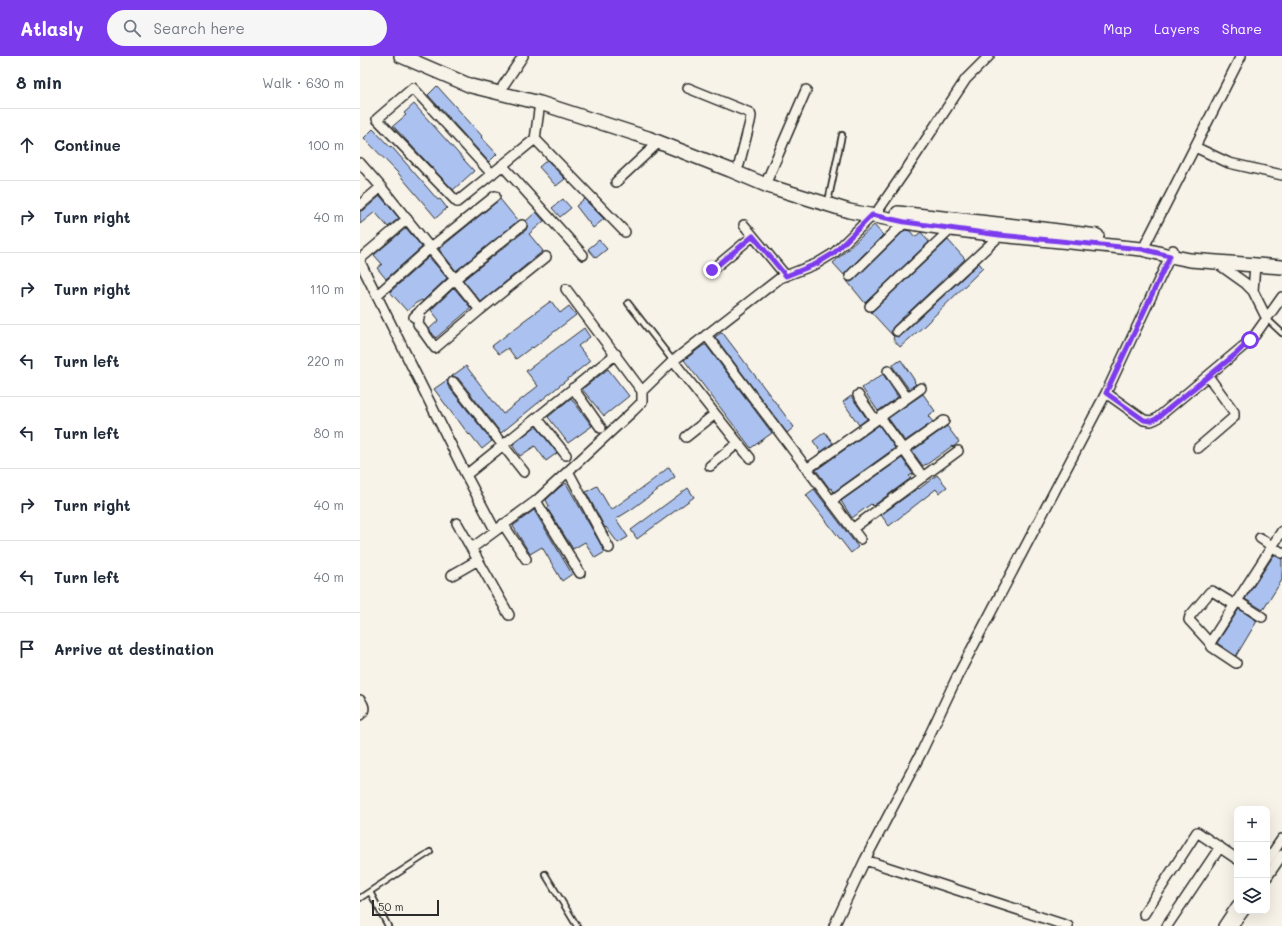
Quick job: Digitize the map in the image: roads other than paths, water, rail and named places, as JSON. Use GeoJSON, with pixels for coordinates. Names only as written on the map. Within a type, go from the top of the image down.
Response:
{"type":"FeatureCollection","features":[{"type":"Feature","properties":{"kind":"street"},"geometry":{"type":"LineString","coordinates":[[401,56],[471,86],[532,99]]}},
{"type":"Feature","properties":{"kind":"street"},"geometry":{"type":"LineString","coordinates":[[417,56],[480,81],[503,86],[532,99],[659,142],[768,186],[828,206],[849,211],[905,214],[1171,253],[1237,258],[1282,259]]}},
{"type":"Feature","properties":{"kind":"street"},"geometry":{"type":"LineString","coordinates":[[503,86],[523,56]]}},
{"type":"Feature","properties":{"kind":"street"},"geometry":{"type":"LineString","coordinates":[[642,391],[673,360],[780,278],[816,264],[834,253],[875,212],[908,167],[966,79],[989,56]]}},
{"type":"Feature","properties":{"kind":"street"},"geometry":{"type":"LineString","coordinates":[[1146,243],[1198,149],[1241,56]]}},
{"type":"Feature","properties":{"kind":"street"},"geometry":{"type":"LineString","coordinates":[[492,174],[413,88],[377,119],[457,202],[492,174],[502,165],[535,139]]}},
{"type":"Feature","properties":{"kind":"street"},"geometry":{"type":"LineString","coordinates":[[688,88],[750,113],[750,122],[739,165]]}},
{"type":"Feature","properties":{"kind":"street"},"geometry":{"type":"LineString","coordinates":[[768,178],[806,90]]}},
{"type":"Feature","properties":{"kind":"street"},"geometry":{"type":"LineString","coordinates":[[532,99],[537,95],[681,141],[768,178],[829,196],[905,222],[951,229],[1000,229],[1146,243],[1171,253],[1217,263],[1282,267]]}},
{"type":"Feature","properties":{"kind":"street"},"geometry":{"type":"LineString","coordinates":[[532,99],[535,139],[625,232]]}},
{"type":"Feature","properties":{"kind":"street"},"geometry":{"type":"LineString","coordinates":[[616,182],[659,142]]}},
{"type":"Feature","properties":{"kind":"street"},"geometry":{"type":"LineString","coordinates":[[1198,149],[1234,165],[1282,175]]}},
{"type":"Feature","properties":{"kind":"street"},"geometry":{"type":"LineString","coordinates":[[360,163],[480,310]]}},
{"type":"Feature","properties":{"kind":"street"},"geometry":{"type":"LineString","coordinates":[[502,165],[583,255]]}},
{"type":"Feature","properties":{"kind":"street"},"geometry":{"type":"LineString","coordinates":[[360,205],[381,187]]}},
{"type":"Feature","properties":{"kind":"street"},"geometry":{"type":"LineString","coordinates":[[377,295],[430,248],[495,196]]}},
{"type":"Feature","properties":{"kind":"street"},"geometry":{"type":"LineString","coordinates":[[407,219],[360,260],[494,531]]}},
{"type":"Feature","properties":{"kind":"street"},"geometry":{"type":"LineString","coordinates":[[850,276],[905,222]]}},
{"type":"Feature","properties":{"kind":"street"},"geometry":{"type":"LineString","coordinates":[[522,225],[455,279],[417,314],[418,324],[435,348],[546,258]]}},
{"type":"Feature","properties":{"kind":"street"},"geometry":{"type":"LineString","coordinates":[[744,226],[786,276]]}},
{"type":"Feature","properties":{"kind":"street"},"geometry":{"type":"LineString","coordinates":[[870,306],[951,229]]}},
{"type":"Feature","properties":{"kind":"street"},"geometry":{"type":"LineString","coordinates":[[897,331],[994,241],[1000,229]]}},
{"type":"Feature","properties":{"kind":"street"},"geometry":{"type":"LineString","coordinates":[[712,270],[753,236]]}},
{"type":"Feature","properties":{"kind":"street"},"geometry":{"type":"LineString","coordinates":[[834,926],[865,860],[920,755],[960,670],[1106,393],[1171,253]]}},
{"type":"Feature","properties":{"kind":"street"},"geometry":{"type":"LineString","coordinates":[[1217,263],[1245,283],[1253,291],[1267,319]]}},
{"type":"Feature","properties":{"kind":"street"},"geometry":{"type":"LineString","coordinates":[[1253,291],[1255,265]]}},
{"type":"Feature","properties":{"kind":"street"},"geometry":{"type":"LineString","coordinates":[[472,548],[536,501],[642,402],[642,391],[616,354],[566,289]]}},
{"type":"Feature","properties":{"kind":"street"},"geometry":{"type":"LineString","coordinates":[[1106,393],[1144,420],[1151,421],[1156,419],[1246,344],[1255,335],[1282,297]]}},
{"type":"Feature","properties":{"kind":"street"},"geometry":{"type":"LineString","coordinates":[[706,335],[860,539]]}},
{"type":"Feature","properties":{"kind":"street"},"geometry":{"type":"LineString","coordinates":[[466,475],[616,354]]}},
{"type":"Feature","properties":{"kind":"street"},"geometry":{"type":"LineString","coordinates":[[673,360],[750,458]]}},
{"type":"Feature","properties":{"kind":"street"},"geometry":{"type":"LineString","coordinates":[[888,371],[907,398]]}},
{"type":"Feature","properties":{"kind":"street"},"geometry":{"type":"LineString","coordinates":[[1198,448],[1234,417],[1234,412],[1208,376]]}},
{"type":"Feature","properties":{"kind":"street"},"geometry":{"type":"LineString","coordinates":[[453,382],[524,472]]}},
{"type":"Feature","properties":{"kind":"street"},"geometry":{"type":"LineString","coordinates":[[573,388],[601,428]]}},
{"type":"Feature","properties":{"kind":"street"},"geometry":{"type":"LineString","coordinates":[[807,469],[921,388]]}},
{"type":"Feature","properties":{"kind":"street"},"geometry":{"type":"LineString","coordinates":[[858,395],[923,477]]}},
{"type":"Feature","properties":{"kind":"street"},"geometry":{"type":"LineString","coordinates":[[686,437],[715,414]]}},
{"type":"Feature","properties":{"kind":"street"},"geometry":{"type":"LineString","coordinates":[[537,418],[566,455]]}},
{"type":"Feature","properties":{"kind":"street"},"geometry":{"type":"LineString","coordinates":[[831,501],[944,421]]}},
{"type":"Feature","properties":{"kind":"street"},"geometry":{"type":"LineString","coordinates":[[710,466],[738,444]]}},
{"type":"Feature","properties":{"kind":"street"},"geometry":{"type":"LineString","coordinates":[[852,529],[958,451]]}},
{"type":"Feature","properties":{"kind":"street"},"geometry":{"type":"LineString","coordinates":[[568,472],[610,548]]}},
{"type":"Feature","properties":{"kind":"street"},"geometry":{"type":"LineString","coordinates":[[536,501],[580,573]]}},
{"type":"Feature","properties":{"kind":"street"},"geometry":{"type":"LineString","coordinates":[[458,523],[509,615]]}},
{"type":"Feature","properties":{"kind":"street"},"geometry":{"type":"LineString","coordinates":[[503,524],[526,559]]}},
{"type":"Feature","properties":{"kind":"street"},"geometry":{"type":"LineString","coordinates":[[1210,642],[1282,531]]}},
{"type":"Feature","properties":{"kind":"street"},"geometry":{"type":"LineString","coordinates":[[1260,538],[1282,553]]}},
{"type":"Feature","properties":{"kind":"street"},"geometry":{"type":"LineString","coordinates":[[452,575],[478,560]]}},
{"type":"Feature","properties":{"kind":"street"},"geometry":{"type":"LineString","coordinates":[[1236,663],[1212,647],[1210,642],[1189,620],[1190,616],[1212,591],[1262,617]]}},
{"type":"Feature","properties":{"kind":"street"},"geometry":{"type":"LineString","coordinates":[[360,700],[364,704],[364,708],[360,715]]}},
{"type":"Feature","properties":{"kind":"street"},"geometry":{"type":"LineString","coordinates":[[1144,914],[1196,832],[1234,856]]}},
{"type":"Feature","properties":{"kind":"street"},"geometry":{"type":"LineString","coordinates":[[1270,857],[1282,839]]}},
{"type":"Feature","properties":{"kind":"street"},"geometry":{"type":"LineString","coordinates":[[1167,926],[1220,847]]}},
{"type":"Feature","properties":{"kind":"street"},"geometry":{"type":"LineString","coordinates":[[1270,873],[1282,855]]}},
{"type":"Feature","properties":{"kind":"street"},"geometry":{"type":"LineString","coordinates":[[865,860],[1068,926]]}},
{"type":"Feature","properties":{"kind":"street"},"geometry":{"type":"LineString","coordinates":[[1223,926],[1234,910]]}},
{"type":"Feature","properties":{"kind":"street"},"geometry":{"type":"LineString","coordinates":[[1233,926],[1242,914]]}},
{"type":"Feature","properties":{"kind":"lane"},"geometry":{"type":"LineString","coordinates":[[829,196],[842,135]]}},
{"type":"Feature","properties":{"kind":"lane"},"geometry":{"type":"LineString","coordinates":[[628,303],[673,360]]}},
{"type":"Feature","properties":{"kind":"lane"},"geometry":{"type":"LineString","coordinates":[[1267,319],[1282,333]]}},
{"type":"Feature","properties":{"kind":"lane"},"geometry":{"type":"LineString","coordinates":[[360,898],[430,852]]}},
{"type":"Feature","properties":{"kind":"lane"},"geometry":{"type":"LineString","coordinates":[[545,874],[577,926]]}},
{"type":"Feature","properties":{"kind":"lane"},"geometry":{"type":"LineString","coordinates":[[370,892],[388,926]]}}]}
